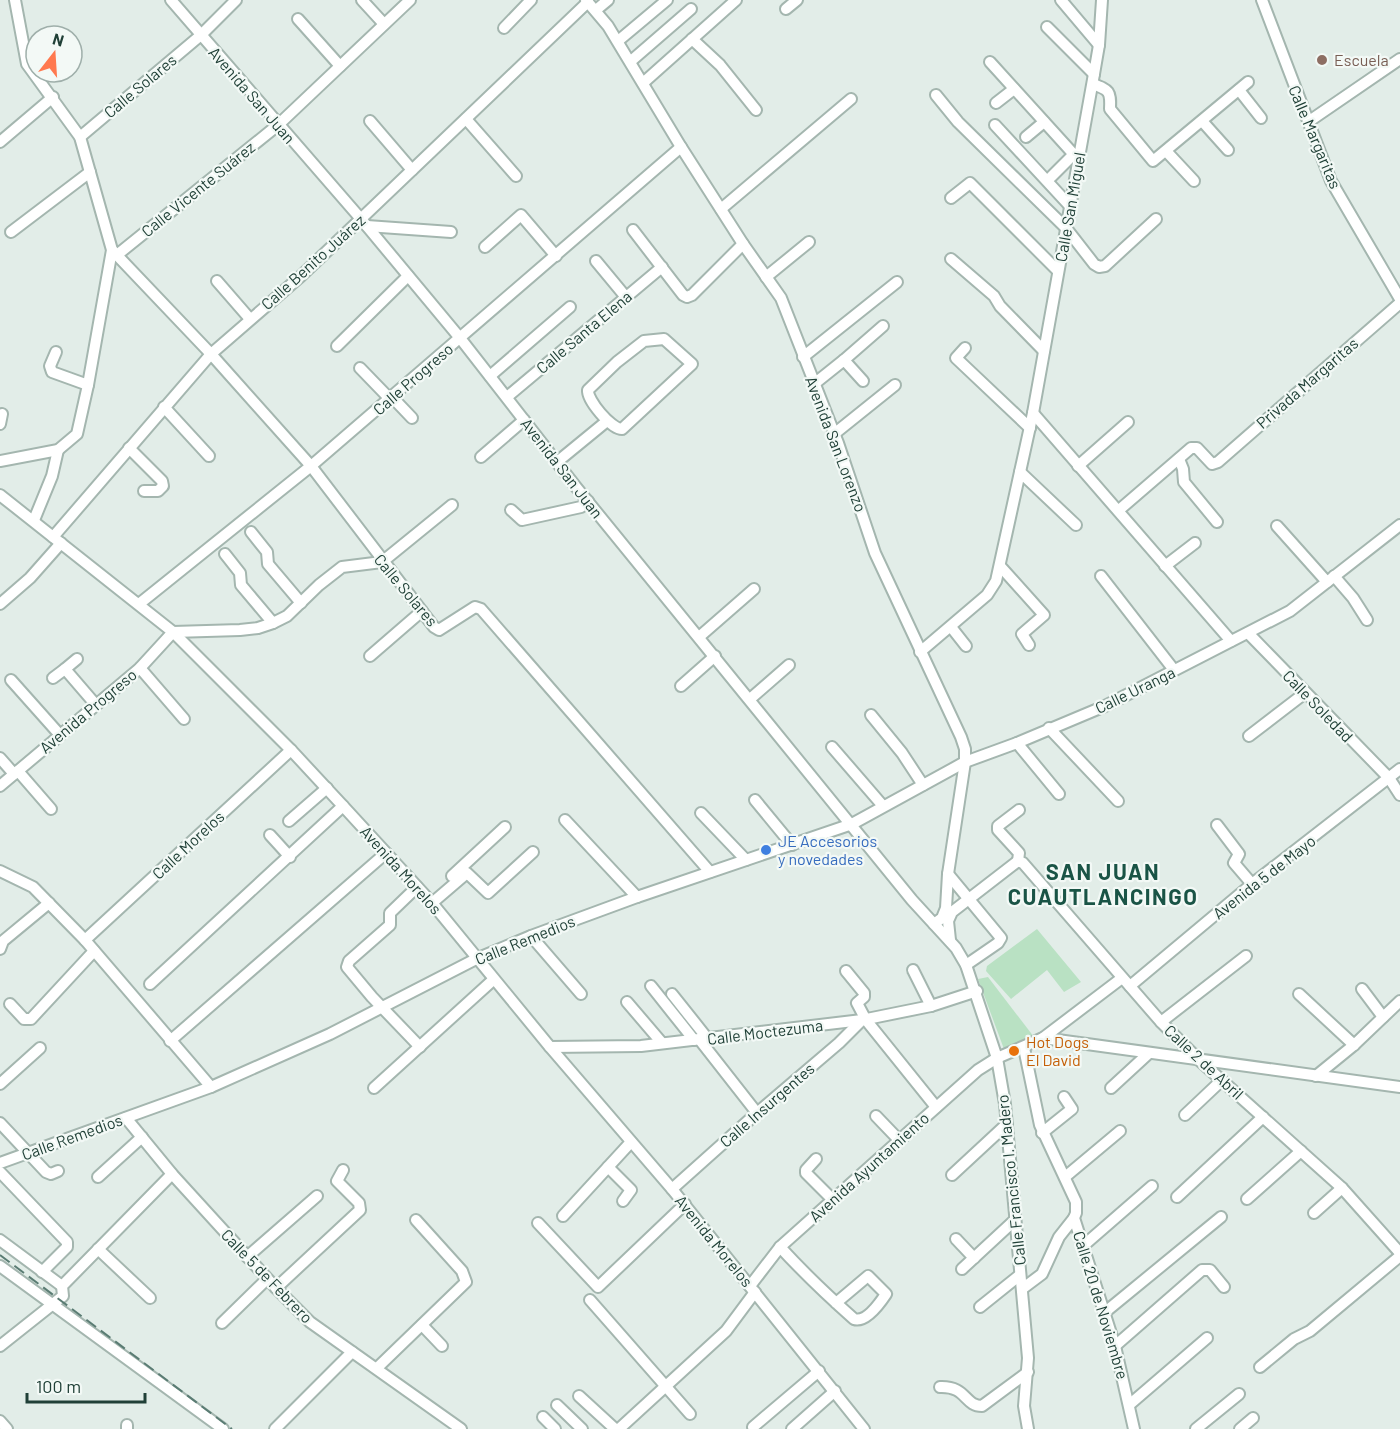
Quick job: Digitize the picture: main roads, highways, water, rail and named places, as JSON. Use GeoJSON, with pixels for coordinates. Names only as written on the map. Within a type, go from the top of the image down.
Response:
{"type":"FeatureCollection","features":[{"type":"Feature","properties":{"kind":"railway"},"geometry":{"type":"LineString","coordinates":[[0,1255],[232,1429]]}},
{"type":"Feature","properties":{"kind":"place","name":"Escuela"},"geometry":{"type":"Point","coordinates":[1322,60]}},
{"type":"Feature","properties":{"kind":"place","name":"JE Accesorios y novedades"},"geometry":{"type":"Point","coordinates":[766,850]}},
{"type":"Feature","properties":{"kind":"place","name":"Hot Dogs El David"},"geometry":{"type":"Point","coordinates":[1014,1051]}},
{"type":"Feature","properties":{"kind":"district","name":"SAN JUAN CUAUTLANCINGO"},"geometry":{"type":"Point","coordinates":[1103,884]}}]}
